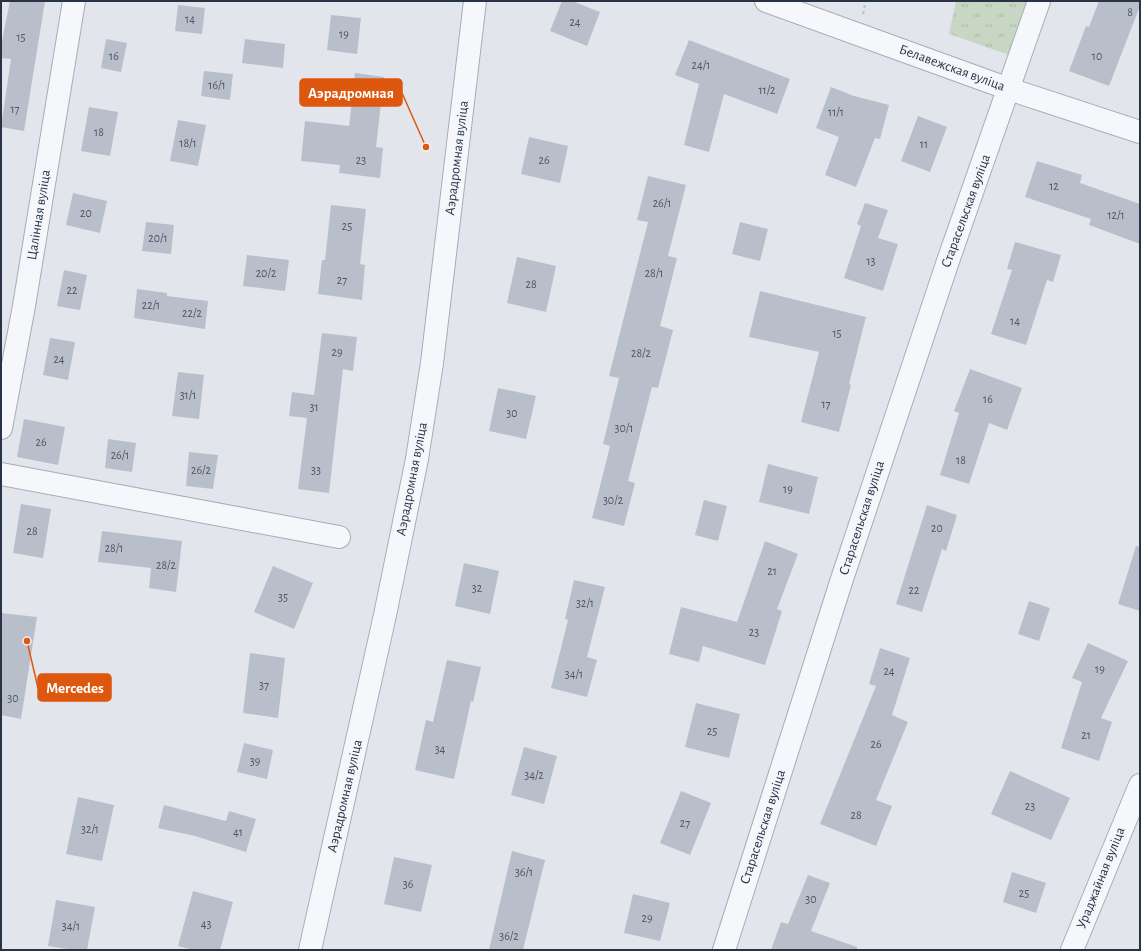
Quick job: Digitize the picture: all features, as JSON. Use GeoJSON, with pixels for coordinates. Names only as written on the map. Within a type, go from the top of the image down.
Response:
{"type":"FeatureCollection","features":[{"type":"Feature","properties":{"kind":"street","name":"Цалінная вуліца"},"geometry":{"type":"LineString","coordinates":[[1,428],[24,306],[74,1]]}},
{"type":"Feature","properties":{"kind":"street","name":"Аэрадромная вуліца"},"geometry":{"type":"LineString","coordinates":[[310,950],[385,615],[417,459],[432,364],[474,1]]}},
{"type":"Feature","properties":{"kind":"street","name":"Белавежская вуліца"},"geometry":{"type":"LineString","coordinates":[[766,1],[1009,89],[1140,132]]}},
{"type":"Feature","properties":{"kind":"street","name":"Старасельская вуліца"},"geometry":{"type":"LineString","coordinates":[[724,950],[851,552],[948,261],[1039,1]]}},
{"type":"Feature","properties":{"kind":"street"},"geometry":{"type":"LineString","coordinates":[[1,474],[339,538]]}},
{"type":"Feature","properties":{"kind":"street","name":"Ураджайная вуліца"},"geometry":{"type":"LineString","coordinates":[[1072,950],[1140,785]]}},
{"type":"Feature","properties":{"kind":"green space"},"geometry":{"type":"Polygon","coordinates":[[[956,1],[1029,1],[1009,55],[949,34],[956,1]]]}},
{"type":"Feature","properties":{"kind":"building"},"geometry":{"type":"Polygon","coordinates":[[[10,1],[45,1],[24,131],[1,127],[11,59],[1,58],[1,46],[10,1]]]}},
{"type":"Feature","properties":{"kind":"building"},"geometry":{"type":"Polygon","coordinates":[[[562,1],[572,1],[600,12],[587,46],[550,31],[562,1]]]}},
{"type":"Feature","properties":{"kind":"building"},"geometry":{"type":"Polygon","coordinates":[[[1099,1],[1140,1],[1140,6],[1109,86],[1069,71],[1086,26],[1089,27],[1099,1]]]}},
{"type":"Feature","properties":{"kind":"building"},"geometry":{"type":"Polygon","coordinates":[[[178,5],[205,8],[202,34],[175,31],[178,5]]]}},
{"type":"Feature","properties":{"kind":"building"},"geometry":{"type":"Polygon","coordinates":[[[331,15],[361,18],[357,54],[327,50],[331,15]]]}},
{"type":"Feature","properties":{"kind":"building"},"geometry":{"type":"Polygon","coordinates":[[[106,39],[127,43],[121,72],[101,68],[106,39]]]}},
{"type":"Feature","properties":{"kind":"building"},"geometry":{"type":"Polygon","coordinates":[[[245,39],[285,44],[283,68],[242,63],[245,39]]]}},
{"type":"Feature","properties":{"kind":"building"},"geometry":{"type":"Polygon","coordinates":[[[689,40],[790,79],[777,114],[724,94],[709,152],[684,145],[699,84],[675,75],[689,40]]]}},
{"type":"Feature","properties":{"kind":"building"},"geometry":{"type":"Polygon","coordinates":[[[204,71],[233,74],[230,100],[201,96],[204,71]]]}},
{"type":"Feature","properties":{"kind":"building"},"geometry":{"type":"Polygon","coordinates":[[[355,73],[384,77],[376,147],[383,148],[380,178],[339,173],[340,165],[301,161],[305,121],[349,126],[355,73]]]}},
{"type":"Feature","properties":{"kind":"building"},"geometry":{"type":"Polygon","coordinates":[[[831,87],[854,96],[889,105],[880,139],[875,138],[856,187],[825,175],[839,137],[816,128],[831,87]]]}},
{"type":"Feature","properties":{"kind":"building"},"geometry":{"type":"Polygon","coordinates":[[[89,107],[118,112],[110,156],[81,151],[89,107]]]}},
{"type":"Feature","properties":{"kind":"building"},"geometry":{"type":"Polygon","coordinates":[[[918,116],[947,127],[930,172],[901,161],[918,116]]]}},
{"type":"Feature","properties":{"kind":"building"},"geometry":{"type":"Polygon","coordinates":[[[178,120],[206,125],[198,166],[170,161],[178,120]]]}},
{"type":"Feature","properties":{"kind":"building"},"geometry":{"type":"Polygon","coordinates":[[[529,137],[568,146],[560,183],[521,174],[529,137]]]}},
{"type":"Feature","properties":{"kind":"building"},"geometry":{"type":"Polygon","coordinates":[[[1037,161],[1082,175],[1080,183],[1140,204],[1140,244],[1089,225],[1091,219],[1025,197],[1037,161]]]}},
{"type":"Feature","properties":{"kind":"building"},"geometry":{"type":"Polygon","coordinates":[[[648,176],[686,185],[668,256],[677,258],[660,326],[673,330],[658,388],[652,387],[628,481],[635,483],[624,526],[592,518],[610,446],[603,444],[619,378],[609,376],[648,222],[637,220],[648,176]]]}},
{"type":"Feature","properties":{"kind":"building"},"geometry":{"type":"Polygon","coordinates":[[[73,193],[107,201],[100,233],[66,225],[73,193]]]}},
{"type":"Feature","properties":{"kind":"building"},"geometry":{"type":"Polygon","coordinates":[[[865,203],[888,210],[878,238],[898,244],[883,291],[844,278],[861,226],[857,224],[865,203]]]}},
{"type":"Feature","properties":{"kind":"building"},"geometry":{"type":"Polygon","coordinates":[[[331,205],[366,209],[360,264],[365,265],[362,300],[318,294],[322,260],[325,260],[331,205]]]}},
{"type":"Feature","properties":{"kind":"building"},"geometry":{"type":"Polygon","coordinates":[[[146,222],[174,225],[171,254],[142,251],[146,222]]]}},
{"type":"Feature","properties":{"kind":"building"},"geometry":{"type":"Polygon","coordinates":[[[740,222],[768,229],[760,261],[732,254],[740,222]]]}},
{"type":"Feature","properties":{"kind":"building"},"geometry":{"type":"Polygon","coordinates":[[[1015,242],[1061,255],[1053,282],[1047,280],[1026,345],[991,334],[1012,270],[1007,269],[1015,242]]]}},
{"type":"Feature","properties":{"kind":"building"},"geometry":{"type":"Polygon","coordinates":[[[247,255],[289,260],[285,291],[243,286],[247,255]]]}},
{"type":"Feature","properties":{"kind":"building"},"geometry":{"type":"Polygon","coordinates":[[[517,257],[556,266],[546,312],[507,303],[517,257]]]}},
{"type":"Feature","properties":{"kind":"building"},"geometry":{"type":"Polygon","coordinates":[[[64,270],[87,275],[80,310],[57,306],[64,270]]]}},
{"type":"Feature","properties":{"kind":"building"},"geometry":{"type":"Polygon","coordinates":[[[137,289],[167,293],[167,296],[208,301],[205,329],[134,318],[137,289]]]}},
{"type":"Feature","properties":{"kind":"building"},"geometry":{"type":"Polygon","coordinates":[[[760,291],[866,317],[849,384],[851,385],[839,432],[801,422],[819,352],[749,337],[760,291]]]}},
{"type":"Feature","properties":{"kind":"building"},"geometry":{"type":"Polygon","coordinates":[[[322,333],[357,337],[353,371],[343,369],[329,493],[298,489],[307,418],[289,416],[292,392],[314,395],[322,333]]]}},
{"type":"Feature","properties":{"kind":"building"},"geometry":{"type":"Polygon","coordinates":[[[50,338],[75,342],[68,380],[43,375],[50,338]]]}},
{"type":"Feature","properties":{"kind":"building"},"geometry":{"type":"Polygon","coordinates":[[[970,369],[1022,388],[1007,430],[989,423],[969,484],[940,475],[959,413],[954,411],[970,369]]]}},
{"type":"Feature","properties":{"kind":"building"},"geometry":{"type":"Polygon","coordinates":[[[178,372],[204,375],[199,419],[172,416],[178,372]]]}},
{"type":"Feature","properties":{"kind":"building"},"geometry":{"type":"Polygon","coordinates":[[[498,388],[536,396],[526,439],[489,431],[498,388]]]}},
{"type":"Feature","properties":{"kind":"building"},"geometry":{"type":"Polygon","coordinates":[[[24,419],[65,427],[58,465],[17,457],[24,419]]]}},
{"type":"Feature","properties":{"kind":"building"},"geometry":{"type":"Polygon","coordinates":[[[108,439],[136,443],[132,472],[105,468],[108,439]]]}},
{"type":"Feature","properties":{"kind":"building"},"geometry":{"type":"Polygon","coordinates":[[[189,452],[218,455],[213,489],[186,486],[189,452]]]}},
{"type":"Feature","properties":{"kind":"building"},"geometry":{"type":"Polygon","coordinates":[[[768,464],[818,477],[809,514],[759,502],[768,464]]]}},
{"type":"Feature","properties":{"kind":"building"},"geometry":{"type":"Polygon","coordinates":[[[704,500],[727,506],[718,541],[695,535],[704,500]]]}},
{"type":"Feature","properties":{"kind":"building"},"geometry":{"type":"Polygon","coordinates":[[[21,504],[51,509],[43,558],[13,553],[21,504]]]}},
{"type":"Feature","properties":{"kind":"building"},"geometry":{"type":"Polygon","coordinates":[[[927,505],[957,515],[946,551],[942,549],[922,612],[896,604],[927,505]]]}},
{"type":"Feature","properties":{"kind":"building"},"geometry":{"type":"Polygon","coordinates":[[[102,531],[182,541],[176,592],[149,588],[151,568],[98,562],[102,531]]]}},
{"type":"Feature","properties":{"kind":"building"},"geometry":{"type":"Polygon","coordinates":[[[765,541],[798,554],[777,609],[782,611],[765,665],[703,646],[699,662],[669,654],[681,607],[737,622],[765,541]]]}},
{"type":"Feature","properties":{"kind":"building"},"geometry":{"type":"Polygon","coordinates":[[[1136,546],[1140,547],[1140,611],[1118,604],[1136,546]]]}},
{"type":"Feature","properties":{"kind":"building"},"geometry":{"type":"Polygon","coordinates":[[[464,563],[499,571],[490,614],[455,606],[464,563]]]}},
{"type":"Feature","properties":{"kind":"building"},"geometry":{"type":"Polygon","coordinates":[[[273,566],[313,583],[294,629],[254,612],[273,566]]]}},
{"type":"Feature","properties":{"kind":"building"},"geometry":{"type":"Polygon","coordinates":[[[574,580],[605,587],[587,657],[597,660],[587,697],[551,688],[568,620],[565,619],[574,580]]]}},
{"type":"Feature","properties":{"kind":"building"},"geometry":{"type":"Polygon","coordinates":[[[1029,601],[1050,608],[1039,641],[1018,634],[1029,601]]]}},
{"type":"Feature","properties":{"kind":"building"},"geometry":{"type":"Polygon","coordinates":[[[1,613],[37,617],[21,719],[1,715],[1,613]]]}},
{"type":"Feature","properties":{"kind":"building"},"geometry":{"type":"Polygon","coordinates":[[[1088,643],[1128,661],[1101,718],[1112,722],[1099,761],[1061,748],[1082,682],[1072,678],[1088,643]]]}},
{"type":"Feature","properties":{"kind":"building"},"geometry":{"type":"Polygon","coordinates":[[[880,648],[910,658],[892,715],[908,722],[876,800],[892,806],[876,846],[820,824],[876,686],[869,684],[880,648]]]}},
{"type":"Feature","properties":{"kind":"building"},"geometry":{"type":"Polygon","coordinates":[[[250,653],[285,658],[278,718],[243,713],[250,653]]]}},
{"type":"Feature","properties":{"kind":"building"},"geometry":{"type":"Polygon","coordinates":[[[447,660],[481,667],[473,702],[471,701],[454,779],[415,770],[426,720],[433,722],[447,660]]]}},
{"type":"Feature","properties":{"kind":"building"},"geometry":{"type":"Polygon","coordinates":[[[696,703],[740,714],[729,758],[685,747],[696,703]]]}},
{"type":"Feature","properties":{"kind":"building"},"geometry":{"type":"Polygon","coordinates":[[[244,743],[273,750],[267,779],[237,772],[244,743]]]}},
{"type":"Feature","properties":{"kind":"building"},"geometry":{"type":"Polygon","coordinates":[[[524,747],[557,756],[544,804],[511,795],[524,747]]]}},
{"type":"Feature","properties":{"kind":"building"},"geometry":{"type":"Polygon","coordinates":[[[1010,771],[1070,798],[1051,840],[991,814],[1010,771]]]}},
{"type":"Feature","properties":{"kind":"building"},"geometry":{"type":"Polygon","coordinates":[[[681,791],[711,803],[690,855],[660,843],[681,791]]]}},
{"type":"Feature","properties":{"kind":"building"},"geometry":{"type":"Polygon","coordinates":[[[78,797],[114,805],[102,861],[66,854],[78,797]]]}},
{"type":"Feature","properties":{"kind":"building"},"geometry":{"type":"Polygon","coordinates":[[[164,805],[226,821],[229,811],[256,819],[246,852],[195,836],[158,828],[164,805]]]}},
{"type":"Feature","properties":{"kind":"building"},"geometry":{"type":"Polygon","coordinates":[[[512,851],[545,860],[523,950],[489,950],[512,851]]]}},
{"type":"Feature","properties":{"kind":"building"},"geometry":{"type":"Polygon","coordinates":[[[394,857],[432,865],[421,912],[384,904],[394,857]]]}},
{"type":"Feature","properties":{"kind":"building"},"geometry":{"type":"Polygon","coordinates":[[[1012,872],[1046,883],[1036,913],[1003,902],[1012,872]]]}},
{"type":"Feature","properties":{"kind":"building"},"geometry":{"type":"Polygon","coordinates":[[[808,875],[830,883],[811,931],[857,947],[857,950],[771,950],[781,922],[788,924],[808,875]]]}},
{"type":"Feature","properties":{"kind":"building"},"geometry":{"type":"Polygon","coordinates":[[[193,891],[233,902],[220,950],[194,950],[178,946],[193,891]]]}},
{"type":"Feature","properties":{"kind":"building"},"geometry":{"type":"Polygon","coordinates":[[[633,894],[670,903],[660,941],[624,933],[633,894]]]}},
{"type":"Feature","properties":{"kind":"building"},"geometry":{"type":"Polygon","coordinates":[[[56,900],[95,907],[87,950],[74,950],[48,946],[56,900]]]}},
{"type":"Feature","properties":{"kind":"place","name":"Аэрадромная"},"geometry":{"type":"Point","coordinates":[426,147]}},
{"type":"Feature","properties":{"kind":"place","name":"Mercedes"},"geometry":{"type":"Point","coordinates":[27,641]}}]}
